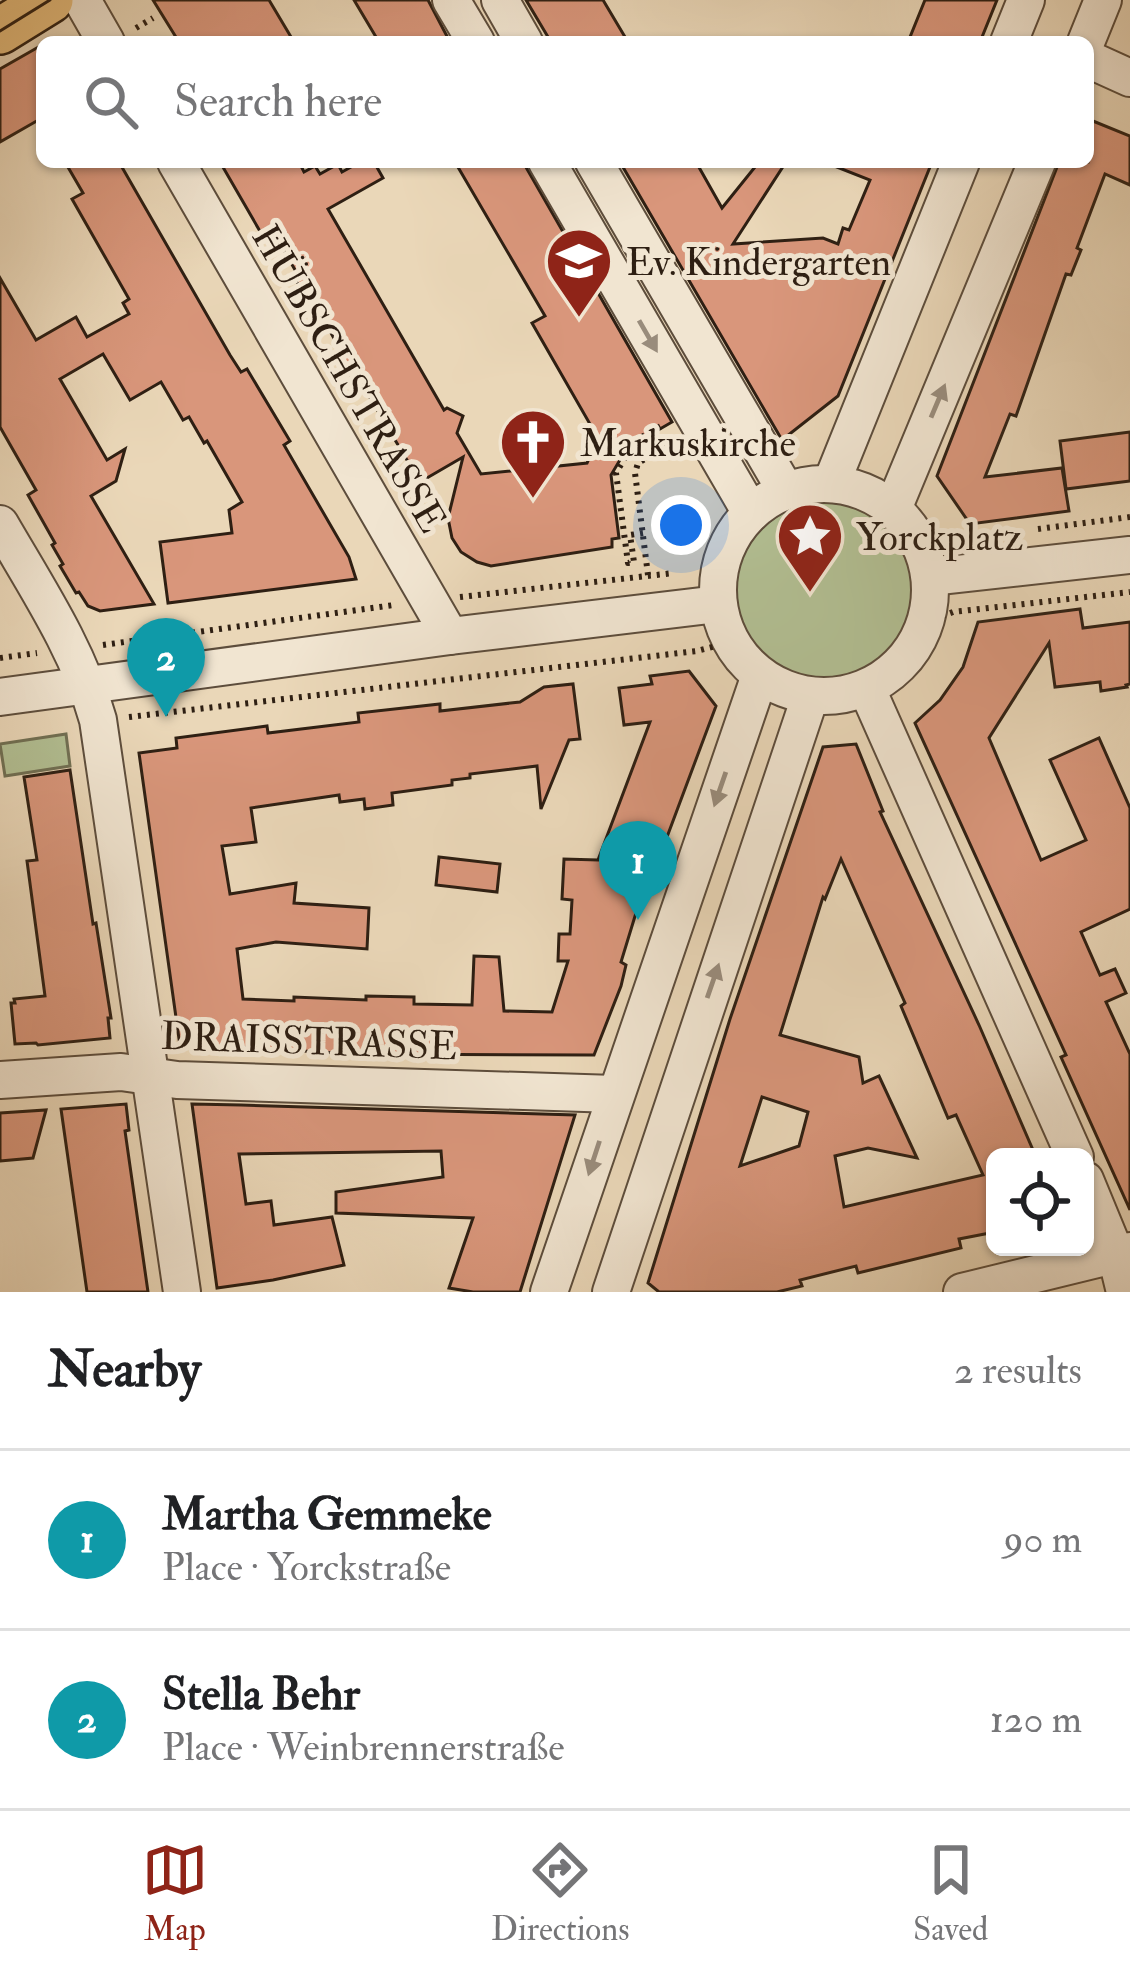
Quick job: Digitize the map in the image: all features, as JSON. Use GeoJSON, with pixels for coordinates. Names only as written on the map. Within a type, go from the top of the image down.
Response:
{"type":"FeatureCollection","features":[{"type":"Feature","properties":{"kind":"main road"},"geometry":{"type":"LineString","coordinates":[[0,31],[50,0]]}},
{"type":"Feature","properties":{"kind":"street"},"geometry":{"type":"LineString","coordinates":[[82,0],[103,36]]}},
{"type":"Feature","properties":{"kind":"street"},"geometry":{"type":"LineString","coordinates":[[451,0],[472,36]]}},
{"type":"Feature","properties":{"kind":"street"},"geometry":{"type":"LineString","coordinates":[[500,0],[521,36]]}},
{"type":"Feature","properties":{"kind":"street"},"geometry":{"type":"LineString","coordinates":[[1011,36],[1026,0]]}},
{"type":"Feature","properties":{"kind":"street"},"geometry":{"type":"LineString","coordinates":[[1089,36],[1103,0]]}},
{"type":"Feature","properties":{"kind":"street"},"geometry":{"type":"LineString","coordinates":[[1094,62],[1130,78]]}},
{"type":"Feature","properties":{"kind":"street","name":"HÜBSCHSTRASSE"},"geometry":{"type":"LineString","coordinates":[[179,168],[450,636]]}},
{"type":"Feature","properties":{"kind":"street"},"geometry":{"type":"LineString","coordinates":[[550,168],[685,424],[751,513]]}},
{"type":"Feature","properties":{"kind":"street"},"geometry":{"type":"LineString","coordinates":[[598,168],[786,490]]}},
{"type":"Feature","properties":{"kind":"street"},"geometry":{"type":"LineString","coordinates":[[831,484],[959,168]]}},
{"type":"Feature","properties":{"kind":"street"},"geometry":{"type":"LineString","coordinates":[[918,529],[862,490],[831,484],[786,490],[751,513],[730,540],[718,587],[730,642],[759,678],[810,698],[867,689],[904,661],[925,623],[930,577],[918,529],[1035,168]]}},
{"type":"Feature","properties":{"kind":"street"},"geometry":{"type":"LineString","coordinates":[[0,524],[72,649],[93,703],[182,1292]]}},
{"type":"Feature","properties":{"kind":"street"},"geometry":{"type":"LineString","coordinates":[[930,577],[1130,555]]}},
{"type":"Feature","properties":{"kind":"street"},"geometry":{"type":"LineString","coordinates":[[0,697],[93,703],[718,587]]}},
{"type":"Feature","properties":{"kind":"street"},"geometry":{"type":"LineString","coordinates":[[549,1292],[759,678]]}},
{"type":"Feature","properties":{"kind":"street"},"geometry":{"type":"LineString","coordinates":[[867,689],[1071,1148]]}},
{"type":"Feature","properties":{"kind":"street"},"geometry":{"type":"LineString","coordinates":[[611,1292],[810,698]]}},
{"type":"Feature","properties":{"kind":"street"},"geometry":{"type":"LineString","coordinates":[[636,1033],[690,1050]]}},
{"type":"Feature","properties":{"kind":"street","name":"DRAISSTRASSE"},"geometry":{"type":"LineString","coordinates":[[0,1080],[121,1072],[200,1081],[615,1094]]}},
{"type":"Feature","properties":{"kind":"street"},"geometry":{"type":"LineString","coordinates":[[1094,1197],[1123,1253],[1124,1292]]}},
{"type":"Feature","properties":{"kind":"street"},"geometry":{"type":"LineString","coordinates":[[962,1292],[1123,1253]]}},
{"type":"Feature","properties":{"kind":"path"},"geometry":{"type":"LineString","coordinates":[[648,575],[635,473],[638,463],[685,424]]}},
{"type":"Feature","properties":{"kind":"path"},"geometry":{"type":"LineString","coordinates":[[643,533],[630,536],[634,562],[628,563],[617,505],[616,473],[626,456],[622,448],[685,424]]}},
{"type":"Feature","properties":{"kind":"path"},"geometry":{"type":"LineString","coordinates":[[617,505],[639,502]]}},
{"type":"Feature","properties":{"kind":"path"},"geometry":{"type":"LineString","coordinates":[[1038,529],[1130,517]]}},
{"type":"Feature","properties":{"kind":"path"},"geometry":{"type":"LineString","coordinates":[[0,658],[648,575],[718,587]]}},
{"type":"Feature","properties":{"kind":"path"},"geometry":{"type":"LineString","coordinates":[[925,623],[953,612],[1130,592]]}},
{"type":"Feature","properties":{"kind":"path"},"geometry":{"type":"LineString","coordinates":[[93,703],[697,651],[730,642]]}},
{"type":"Feature","properties":{"kind":"green space"},"geometry":{"type":"Polygon","coordinates":[[[825,502],[859,509],[889,528],[908,558],[915,592],[908,626],[889,656],[859,675],[825,682],[791,675],[761,656],[742,626],[735,592],[742,558],[761,528],[791,509],[825,502]]]}},
{"type":"Feature","properties":{"kind":"green space"},"geometry":{"type":"Polygon","coordinates":[[[66,734],[70,766],[5,776],[0,744],[66,734]]]}},
{"type":"Feature","properties":{"kind":"building"},"geometry":{"type":"Polygon","coordinates":[[[153,0],[269,0],[290,36],[175,36],[153,0]]]}},
{"type":"Feature","properties":{"kind":"building"},"geometry":{"type":"Polygon","coordinates":[[[354,0],[428,0],[447,36],[375,36],[354,0]]]}},
{"type":"Feature","properties":{"kind":"building"},"geometry":{"type":"Polygon","coordinates":[[[526,0],[603,0],[624,36],[547,36],[526,0]]]}},
{"type":"Feature","properties":{"kind":"building"},"geometry":{"type":"Polygon","coordinates":[[[925,0],[997,0],[982,36],[910,36],[925,0]]]}},
{"type":"Feature","properties":{"kind":"building"},"geometry":{"type":"Polygon","coordinates":[[[36,48],[36,121],[0,142],[0,69],[36,48]]]}},
{"type":"Feature","properties":{"kind":"building"},"geometry":{"type":"Polygon","coordinates":[[[1094,121],[1130,136],[1130,185],[1105,174],[1077,248],[1081,250],[1071,275],[1066,274],[1016,416],[1010,414],[985,477],[1062,468],[1069,511],[970,524],[937,476],[1057,168],[1094,168],[1094,121]]]}},
{"type":"Feature","properties":{"kind":"building"},"geometry":{"type":"Polygon","coordinates":[[[68,168],[122,168],[230,355],[241,372],[247,369],[290,441],[284,445],[349,557],[356,579],[168,603],[160,542],[232,533],[229,510],[242,502],[207,441],[189,417],[183,420],[161,382],[130,400],[103,354],[60,379],[107,460],[125,449],[116,481],[91,496],[154,604],[100,611],[76,593],[28,495],[36,490],[0,427],[0,278],[36,340],[76,317],[87,337],[129,314],[123,303],[129,299],[72,199],[83,193],[68,168]]]}},
{"type":"Feature","properties":{"kind":"building"},"geometry":{"type":"Polygon","coordinates":[[[223,168],[302,168],[304,172],[316,168],[320,174],[331,168],[342,172],[377,168],[383,178],[328,209],[444,410],[463,416],[457,433],[481,474],[587,463],[598,438],[532,323],[545,316],[459,168],[526,168],[672,422],[627,448],[611,475],[619,538],[612,539],[612,547],[491,566],[461,552],[448,518],[463,457],[420,482],[366,391],[359,381],[355,383],[271,228],[261,233],[223,168]]]}},
{"type":"Feature","properties":{"kind":"building"},"geometry":{"type":"Polygon","coordinates":[[[623,168],[699,168],[722,208],[754,168],[782,168],[733,244],[823,238],[838,244],[870,180],[839,168],[930,168],[838,396],[782,440],[623,168]]]}},
{"type":"Feature","properties":{"kind":"building"},"geometry":{"type":"Polygon","coordinates":[[[1130,432],[1130,481],[1066,489],[1060,441],[1130,432]]]}},
{"type":"Feature","properties":{"kind":"building"},"geometry":{"type":"Polygon","coordinates":[[[1080,609],[1083,628],[1130,622],[1130,684],[1101,691],[1100,682],[1055,687],[1049,643],[989,738],[1041,860],[1086,840],[1050,760],[1099,738],[1130,808],[1130,909],[1081,932],[1100,975],[1115,969],[1126,993],[1106,1002],[1130,1054],[1130,1210],[1061,1057],[1066,1055],[915,723],[940,700],[963,667],[978,622],[1080,609]]]}},
{"type":"Feature","properties":{"kind":"building"},"geometry":{"type":"Polygon","coordinates":[[[689,671],[716,706],[655,869],[650,867],[621,962],[626,965],[621,986],[594,1055],[352,1054],[180,1046],[139,753],[177,748],[176,738],[267,726],[268,733],[359,722],[358,713],[520,702],[544,687],[573,684],[580,739],[569,740],[541,809],[537,766],[470,774],[470,778],[452,780],[452,785],[392,793],[393,805],[365,809],[364,799],[340,802],[339,795],[251,808],[256,842],[222,846],[230,894],[296,883],[294,903],[369,908],[367,949],[276,942],[237,949],[243,999],[414,997],[414,1004],[472,1005],[474,956],[499,957],[504,1011],[552,1012],[568,961],[558,961],[559,934],[570,934],[572,900],[562,899],[564,859],[598,860],[650,722],[624,725],[619,688],[652,684],[650,676],[689,671]]]}},
{"type":"Feature","properties":{"kind":"building"},"geometry":{"type":"Polygon","coordinates":[[[856,744],[880,812],[1032,1148],[986,1148],[986,1234],[959,1239],[961,1248],[858,1273],[856,1266],[800,1280],[802,1286],[777,1292],[659,1292],[648,1283],[730,1019],[823,747],[856,744]],[[841,859],[823,897],[780,1035],[859,1057],[863,1083],[879,1076],[917,1158],[868,1148],[835,1156],[844,1207],[983,1175],[956,1115],[948,1118],[901,1006],[905,1003],[841,859]],[[762,1097],[740,1166],[799,1146],[808,1112],[762,1097]]]}},
{"type":"Feature","properties":{"kind":"building"},"geometry":{"type":"Polygon","coordinates":[[[70,770],[111,1018],[110,1038],[15,1044],[11,1003],[45,996],[27,861],[37,860],[24,777],[70,770]]]}},
{"type":"Feature","properties":{"kind":"building"},"geometry":{"type":"Polygon","coordinates":[[[439,857],[500,864],[497,892],[436,885],[439,857]]]}},
{"type":"Feature","properties":{"kind":"building"},"geometry":{"type":"Polygon","coordinates":[[[126,1104],[129,1130],[125,1131],[148,1292],[87,1292],[61,1109],[126,1104]]]}},
{"type":"Feature","properties":{"kind":"building"},"geometry":{"type":"Polygon","coordinates":[[[192,1104],[575,1115],[520,1292],[449,1288],[473,1218],[336,1213],[336,1192],[443,1177],[441,1151],[239,1154],[246,1204],[271,1201],[274,1225],[332,1217],[344,1265],[217,1288],[192,1104]]]}},
{"type":"Feature","properties":{"kind":"building"},"geometry":{"type":"Polygon","coordinates":[[[46,1110],[33,1158],[0,1161],[0,1113],[46,1110]]]}},
{"type":"Feature","properties":{"kind":"tram line"},"geometry":{"type":"LineString","coordinates":[[0,31],[50,0]]}},
{"type":"Feature","properties":{"kind":"place","name":"Ev. Kindergarten"},"geometry":{"type":"Point","coordinates":[579,320]}},
{"type":"Feature","properties":{"kind":"place","name":"Markuskirche"},"geometry":{"type":"Point","coordinates":[533,501]}},
{"type":"Feature","properties":{"kind":"place","name":"Yorckplatz"},"geometry":{"type":"Point","coordinates":[810,595]}},
{"type":"Feature","properties":{"kind":"place","name":"Stella Behr"},"geometry":{"type":"Point","coordinates":[166,717]}},
{"type":"Feature","properties":{"kind":"place","name":"Martha Gemmeke"},"geometry":{"type":"Point","coordinates":[638,920]}}]}
